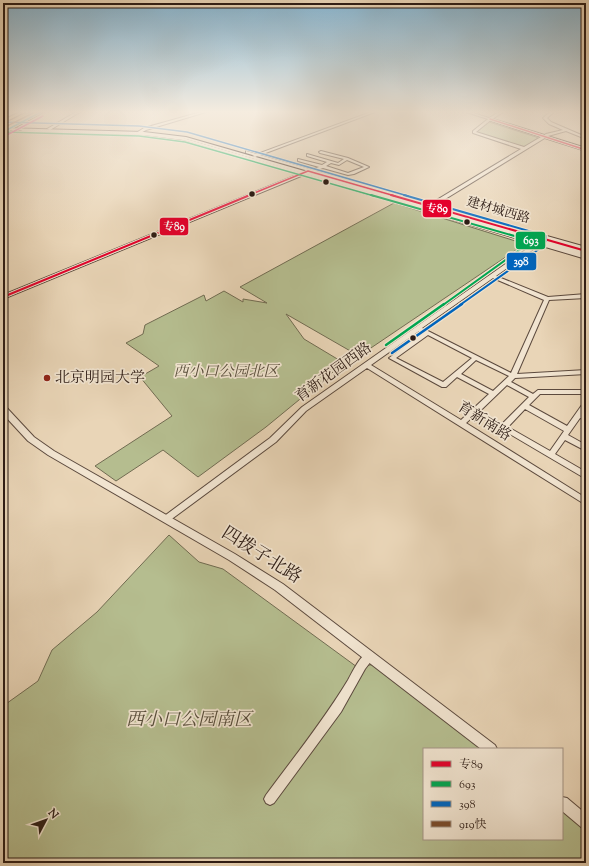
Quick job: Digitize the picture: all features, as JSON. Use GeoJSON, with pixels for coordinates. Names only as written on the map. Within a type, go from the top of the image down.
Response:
{"type":"FeatureCollection","features":[{"type":"Feature","properties":{"kind":"main road","name":"建材城西路"},"geometry":{"type":"LineString","coordinates":[[237,152],[430,206],[540,241],[586,253]]}},
{"type":"Feature","properties":{"kind":"main road","name":"建材城西路"},"geometry":{"type":"LineString","coordinates":[[246,152],[380,194],[430,206]]}},
{"type":"Feature","properties":{"kind":"street","name":"建材城西路"},"geometry":{"type":"LineString","coordinates":[[232,152],[307,172],[395,201],[540,241]]}},
{"type":"Feature","properties":{"kind":"street"},"geometry":{"type":"LineString","coordinates":[[256,155],[263,152]]}},
{"type":"Feature","properties":{"kind":"street"},"geometry":{"type":"LineString","coordinates":[[298,160],[351,174],[367,167],[347,159],[323,152]]}},
{"type":"Feature","properties":{"kind":"street"},"geometry":{"type":"LineString","coordinates":[[430,206],[519,152]]}},
{"type":"Feature","properties":{"kind":"street"},"geometry":{"type":"LineString","coordinates":[[308,156],[338,164],[347,159]]}},
{"type":"Feature","properties":{"kind":"street"},"geometry":{"type":"LineString","coordinates":[[3,297],[322,167],[330,162]]}},
{"type":"Feature","properties":{"kind":"street"},"geometry":{"type":"LineString","coordinates":[[380,194],[395,201]]}},
{"type":"Feature","properties":{"kind":"street","name":"建材城西路"},"geometry":{"type":"LineString","coordinates":[[430,206],[586,253]]}},
{"type":"Feature","properties":{"kind":"street","name":"育新花园西路"},"geometry":{"type":"LineString","coordinates":[[166,519],[273,440],[304,409],[493,276],[540,241]]}},
{"type":"Feature","properties":{"kind":"street"},"geometry":{"type":"LineString","coordinates":[[493,276],[547,299],[586,296]]}},
{"type":"Feature","properties":{"kind":"street"},"geometry":{"type":"LineString","coordinates":[[462,423],[513,376],[547,299]]}},
{"type":"Feature","properties":{"kind":"street"},"geometry":{"type":"LineString","coordinates":[[418,328],[513,376],[586,372]]}},
{"type":"Feature","properties":{"kind":"street"},"geometry":{"type":"LineString","coordinates":[[427,333],[392,358],[444,384],[476,357]]}},
{"type":"Feature","properties":{"kind":"street","name":"育新南路"},"geometry":{"type":"LineString","coordinates":[[367,365],[462,423],[586,502]]}},
{"type":"Feature","properties":{"kind":"street"},"geometry":{"type":"LineString","coordinates":[[457,374],[494,394]]}},
{"type":"Feature","properties":{"kind":"street"},"geometry":{"type":"LineString","coordinates":[[506,382],[532,396]]}},
{"type":"Feature","properties":{"kind":"street"},"geometry":{"type":"LineString","coordinates":[[503,427],[532,396],[538,392],[586,392]]}},
{"type":"Feature","properties":{"kind":"street"},"geometry":{"type":"LineString","coordinates":[[551,455],[586,404]]}},
{"type":"Feature","properties":{"kind":"street"},"geometry":{"type":"LineString","coordinates":[[524,405],[586,448]]}},
{"type":"Feature","properties":{"kind":"street","name":"四拨子北路"},"geometry":{"type":"LineString","coordinates":[[3,409],[31,438],[51,453],[166,519],[279,587],[490,748]]}},
{"type":"Feature","properties":{"kind":"street"},"geometry":{"type":"LineString","coordinates":[[475,411],[584,474]]}},
{"type":"Feature","properties":{"kind":"street"},"geometry":{"type":"LineString","coordinates":[[579,414],[586,418]]}},
{"type":"Feature","properties":{"kind":"street"},"geometry":{"type":"LineString","coordinates":[[270,799],[337,708],[362,666],[370,656]]}},
{"type":"Feature","properties":{"kind":"street"},"geometry":{"type":"LineString","coordinates":[[563,804],[586,822]]}},
{"type":"Feature","properties":{"kind":"green space","name":"西小口公园北区"},"geometry":{"type":"Polygon","coordinates":[[[394,203],[525,244],[359,356],[286,314],[304,339],[344,363],[266,427],[198,477],[163,450],[116,481],[95,466],[172,416],[140,377],[159,366],[126,343],[143,334],[145,325],[204,295],[206,301],[224,291],[243,302],[243,299],[267,303],[240,287],[394,203]]]}},
{"type":"Feature","properties":{"kind":"green space","name":"西小口公园南区"},"geometry":{"type":"Polygon","coordinates":[[[169,535],[199,562],[223,569],[357,667],[376,664],[487,748],[423,748],[423,840],[563,840],[563,806],[586,823],[586,863],[3,863],[3,706],[38,681],[52,650],[97,612],[169,535]]]}},
{"type":"Feature","properties":{"kind":"transit line","name":"693"},"geometry":{"type":"LineString","coordinates":[[221,152],[532,241],[386,345]]}},
{"type":"Feature","properties":{"kind":"transit line","name":"398"},"geometry":{"type":"LineString","coordinates":[[257,152],[546,236],[546,241],[539,249],[392,353]]}},
{"type":"Feature","properties":{"kind":"transit line","name":"专89"},"geometry":{"type":"LineString","coordinates":[[3,297],[308,171],[586,251]]}},
{"type":"Feature","properties":{"kind":"place","name":"北京明园大学"},"geometry":{"type":"Point","coordinates":[47,378]}}]}
